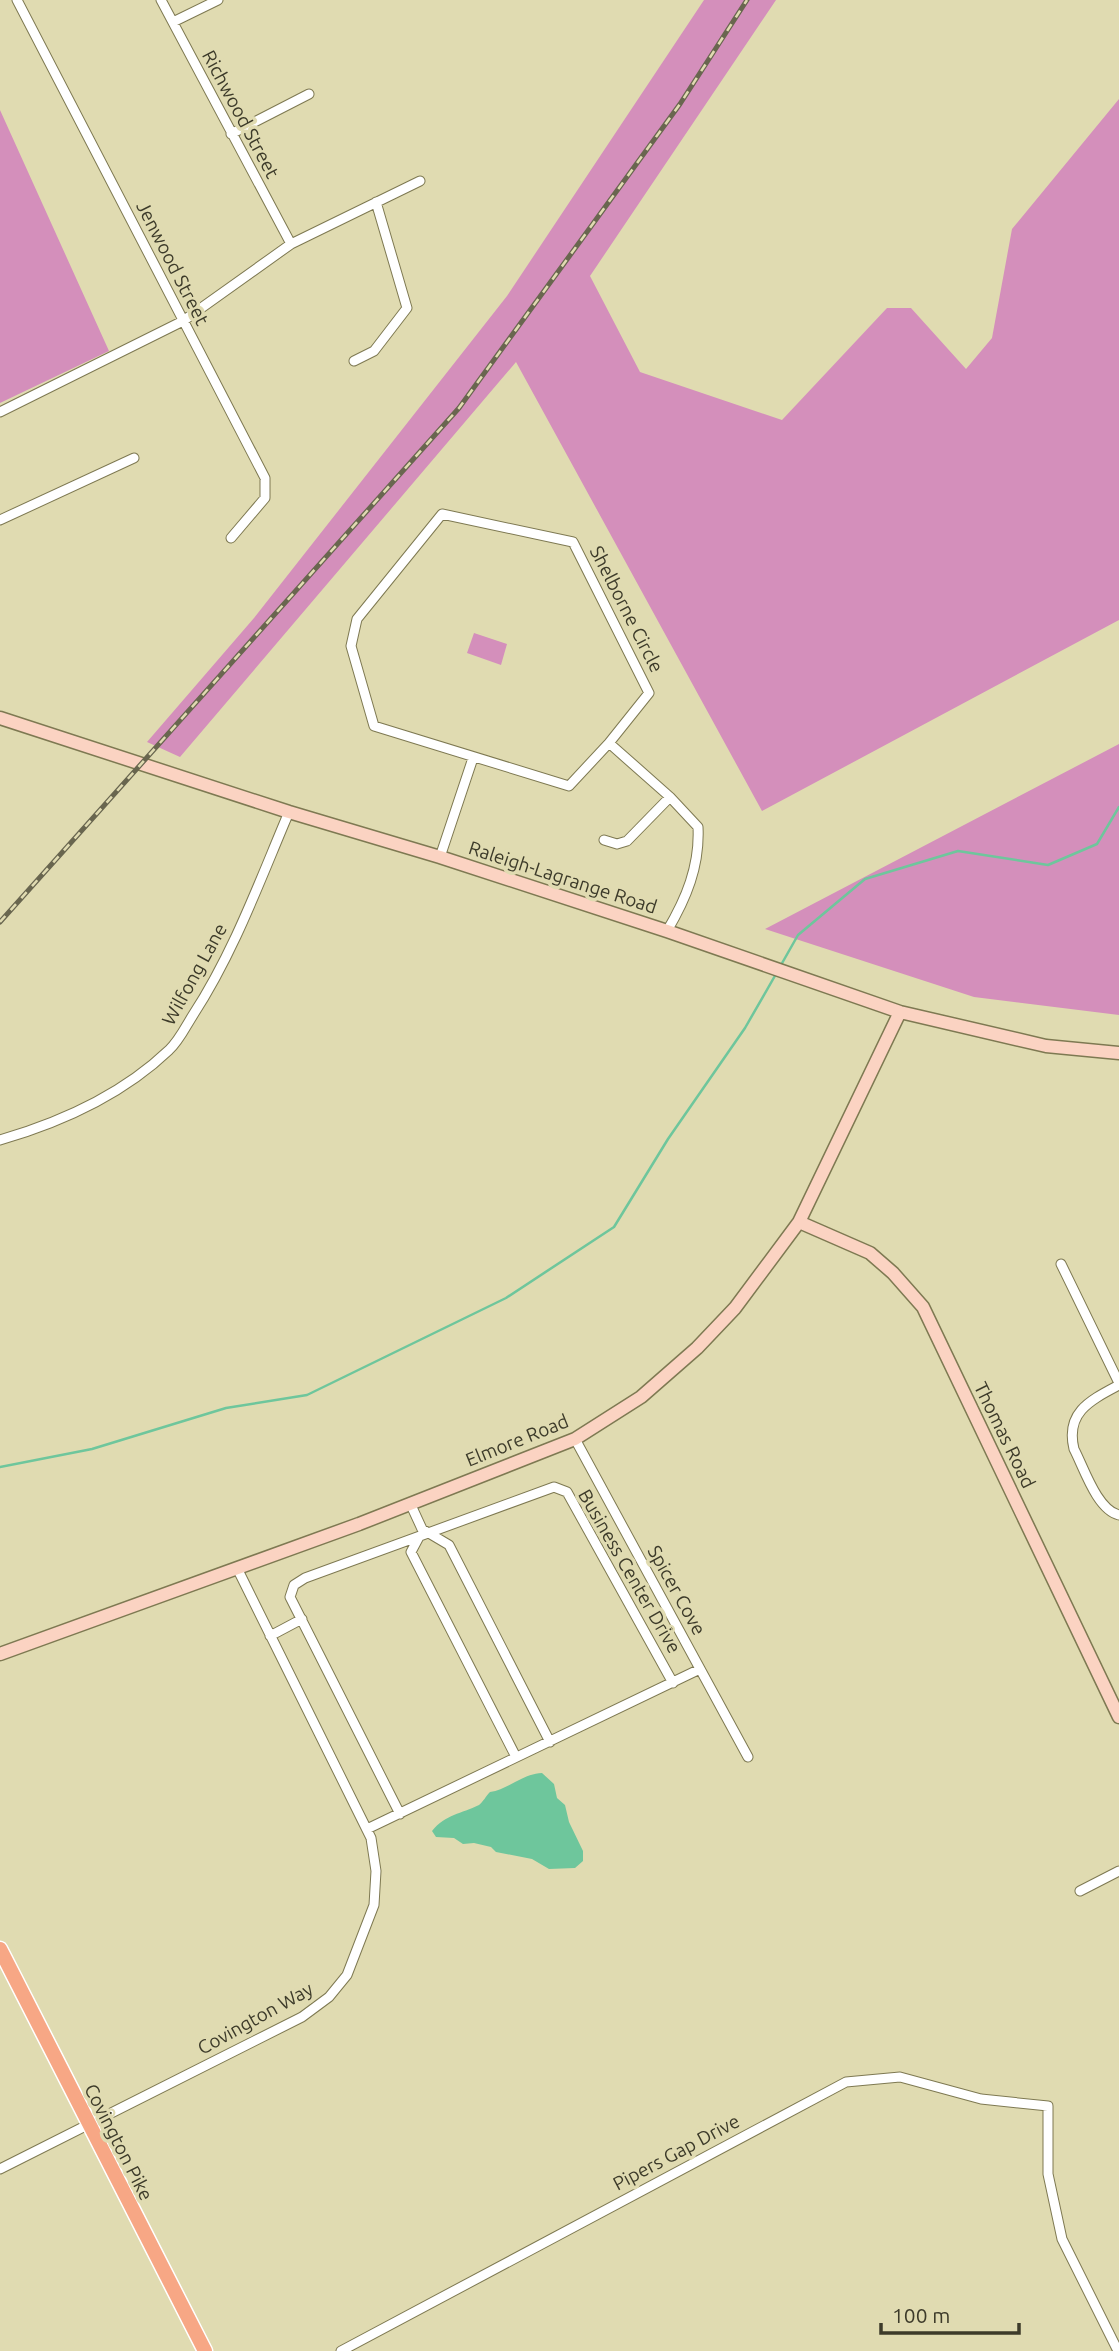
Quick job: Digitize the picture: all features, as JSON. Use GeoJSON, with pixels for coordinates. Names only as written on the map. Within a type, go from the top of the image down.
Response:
{"type":"FeatureCollection","features":[{"type":"Feature","properties":{"kind":"main road","name":"Covington Pike"},"geometry":{"type":"LineString","coordinates":[[0,1949],[205,2351]]}},
{"type":"Feature","properties":{"kind":"street","name":"Jenwood Street"},"geometry":{"type":"LineString","coordinates":[[17,0],[265,478],[265,498],[231,538]]}},
{"type":"Feature","properties":{"kind":"street","name":"Richwood Street"},"geometry":{"type":"LineString","coordinates":[[161,0],[291,244]]}},
{"type":"Feature","properties":{"kind":"street"},"geometry":{"type":"LineString","coordinates":[[173,22],[218,0]]}},
{"type":"Feature","properties":{"kind":"street"},"geometry":{"type":"LineString","coordinates":[[232,134],[309,94]]}},
{"type":"Feature","properties":{"kind":"street"},"geometry":{"type":"LineString","coordinates":[[0,412],[183,321],[291,244],[420,181]]}},
{"type":"Feature","properties":{"kind":"street"},"geometry":{"type":"LineString","coordinates":[[354,362],[374,351],[407,309],[376,202]]}},
{"type":"Feature","properties":{"kind":"street"},"geometry":{"type":"LineString","coordinates":[[0,520],[134,458]]}},
{"type":"Feature","properties":{"kind":"street","name":"Shelborne Circle"},"geometry":{"type":"LineString","coordinates":[[442,514],[573,542],[649,693],[609,743],[569,786],[374,726],[351,646],[356,620],[442,514]]}},
{"type":"Feature","properties":{"kind":"street","name":"Raleigh-Lagrange Road"},"geometry":{"type":"LineString","coordinates":[[0,718],[440,857],[900,1012],[1046,1046],[1119,1053]]}},
{"type":"Feature","properties":{"kind":"street"},"geometry":{"type":"LineString","coordinates":[[609,743],[670,797],[698,827],[695,867],[686,896],[667,932]]}},
{"type":"Feature","properties":{"kind":"street"},"geometry":{"type":"LineString","coordinates":[[440,857],[473,758]]}},
{"type":"Feature","properties":{"kind":"street"},"geometry":{"type":"LineString","coordinates":[[604,839],[617,844],[627,841],[670,797]]}},
{"type":"Feature","properties":{"kind":"street","name":"Wilfong Lane"},"geometry":{"type":"LineString","coordinates":[[0,1140],[39,1128],[117,1092],[171,1049],[202,1002],[230,950],[289,811]]}},
{"type":"Feature","properties":{"kind":"street","name":"Elmore Road"},"geometry":{"type":"LineString","coordinates":[[0,1654],[411,1503],[575,1439],[641,1397],[698,1348],[735,1308],[799,1222],[900,1012]]}},
{"type":"Feature","properties":{"kind":"street","name":"Thomas Road"},"geometry":{"type":"LineString","coordinates":[[799,1222],[870,1253],[893,1273],[923,1307],[1119,1717]]}},
{"type":"Feature","properties":{"kind":"street"},"geometry":{"type":"LineString","coordinates":[[1061,1264],[1119,1384],[1084,1406],[1072,1429],[1074,1449],[1095,1493],[1115,1514]]}},
{"type":"Feature","properties":{"kind":"street","name":"Spicer Cove"},"geometry":{"type":"LineString","coordinates":[[575,1439],[748,1757]]}},
{"type":"Feature","properties":{"kind":"street","name":"Business Center Drive"},"geometry":{"type":"LineString","coordinates":[[427,1531],[554,1487],[567,1492],[673,1683]]}},
{"type":"Feature","properties":{"kind":"street"},"geometry":{"type":"LineString","coordinates":[[411,1503],[427,1531],[449,1545],[550,1742]]}},
{"type":"Feature","properties":{"kind":"street"},"geometry":{"type":"LineString","coordinates":[[400,1814],[290,1597],[294,1585],[305,1578],[418,1538],[427,1531]]}},
{"type":"Feature","properties":{"kind":"street"},"geometry":{"type":"LineString","coordinates":[[418,1538],[411,1552],[516,1757]]}},
{"type":"Feature","properties":{"kind":"street","name":"Covington Way"},"geometry":{"type":"LineString","coordinates":[[0,2169],[302,2017],[343,1983],[374,1905],[376,1871],[371,1838],[237,1568]]}},
{"type":"Feature","properties":{"kind":"street"},"geometry":{"type":"LineString","coordinates":[[270,1636],[302,1619]]}},
{"type":"Feature","properties":{"kind":"street","name":"Business Center Drive"},"geometry":{"type":"LineString","coordinates":[[367,1829],[700,1669]]}},
{"type":"Feature","properties":{"kind":"street"},"geometry":{"type":"LineString","coordinates":[[1080,1891],[1119,1871]]}},
{"type":"Feature","properties":{"kind":"street","name":"Pipers Gap Drive"},"geometry":{"type":"LineString","coordinates":[[341,2351],[846,2082],[900,2077],[981,2099],[1048,2106],[1048,2174],[1062,2239],[1118,2351]]}},
{"type":"Feature","properties":{"kind":"shaded area"},"geometry":{"type":"Polygon","coordinates":[[[704,0],[776,0],[590,276],[640,372],[782,420],[887,308],[911,308],[966,369],[992,338],[1012,229],[1119,99],[1119,620],[762,811],[516,362],[180,757],[147,742],[254,618],[507,296],[704,0]]]}},
{"type":"Feature","properties":{"kind":"shaded area"},"geometry":{"type":"Polygon","coordinates":[[[0,110],[109,351],[0,403],[0,110]]]}},
{"type":"Feature","properties":{"kind":"shaded area"},"geometry":{"type":"Polygon","coordinates":[[[474,633],[507,644],[501,665],[467,653],[474,633]]]}},
{"type":"Feature","properties":{"kind":"shaded area"},"geometry":{"type":"Polygon","coordinates":[[[1119,744],[1119,1015],[974,997],[765,929],[1119,744]]]}},
{"type":"Feature","properties":{"kind":"shaded area"},"geometry":{"type":"Polygon","coordinates":[[[542,1773],[554,1784],[557,1798],[565,1805],[569,1822],[583,1851],[583,1861],[575,1868],[549,1869],[532,1859],[496,1852],[491,1847],[474,1843],[463,1844],[454,1838],[436,1837],[432,1831],[448,1818],[479,1805],[490,1792],[542,1773]]]}},
{"type":"Feature","properties":{"kind":"waterway"},"geometry":{"type":"LineString","coordinates":[[781,965],[798,935],[865,879],[958,851],[1048,865],[1097,844],[1119,807]]}},
{"type":"Feature","properties":{"kind":"waterway"},"geometry":{"type":"LineString","coordinates":[[0,1467],[92,1449],[226,1408],[307,1395],[506,1298],[614,1227],[668,1139],[745,1028],[776,974]]}},
{"type":"Feature","properties":{"kind":"railway"},"geometry":{"type":"LineString","coordinates":[[0,922],[459,408],[680,104],[747,0]]}}]}
